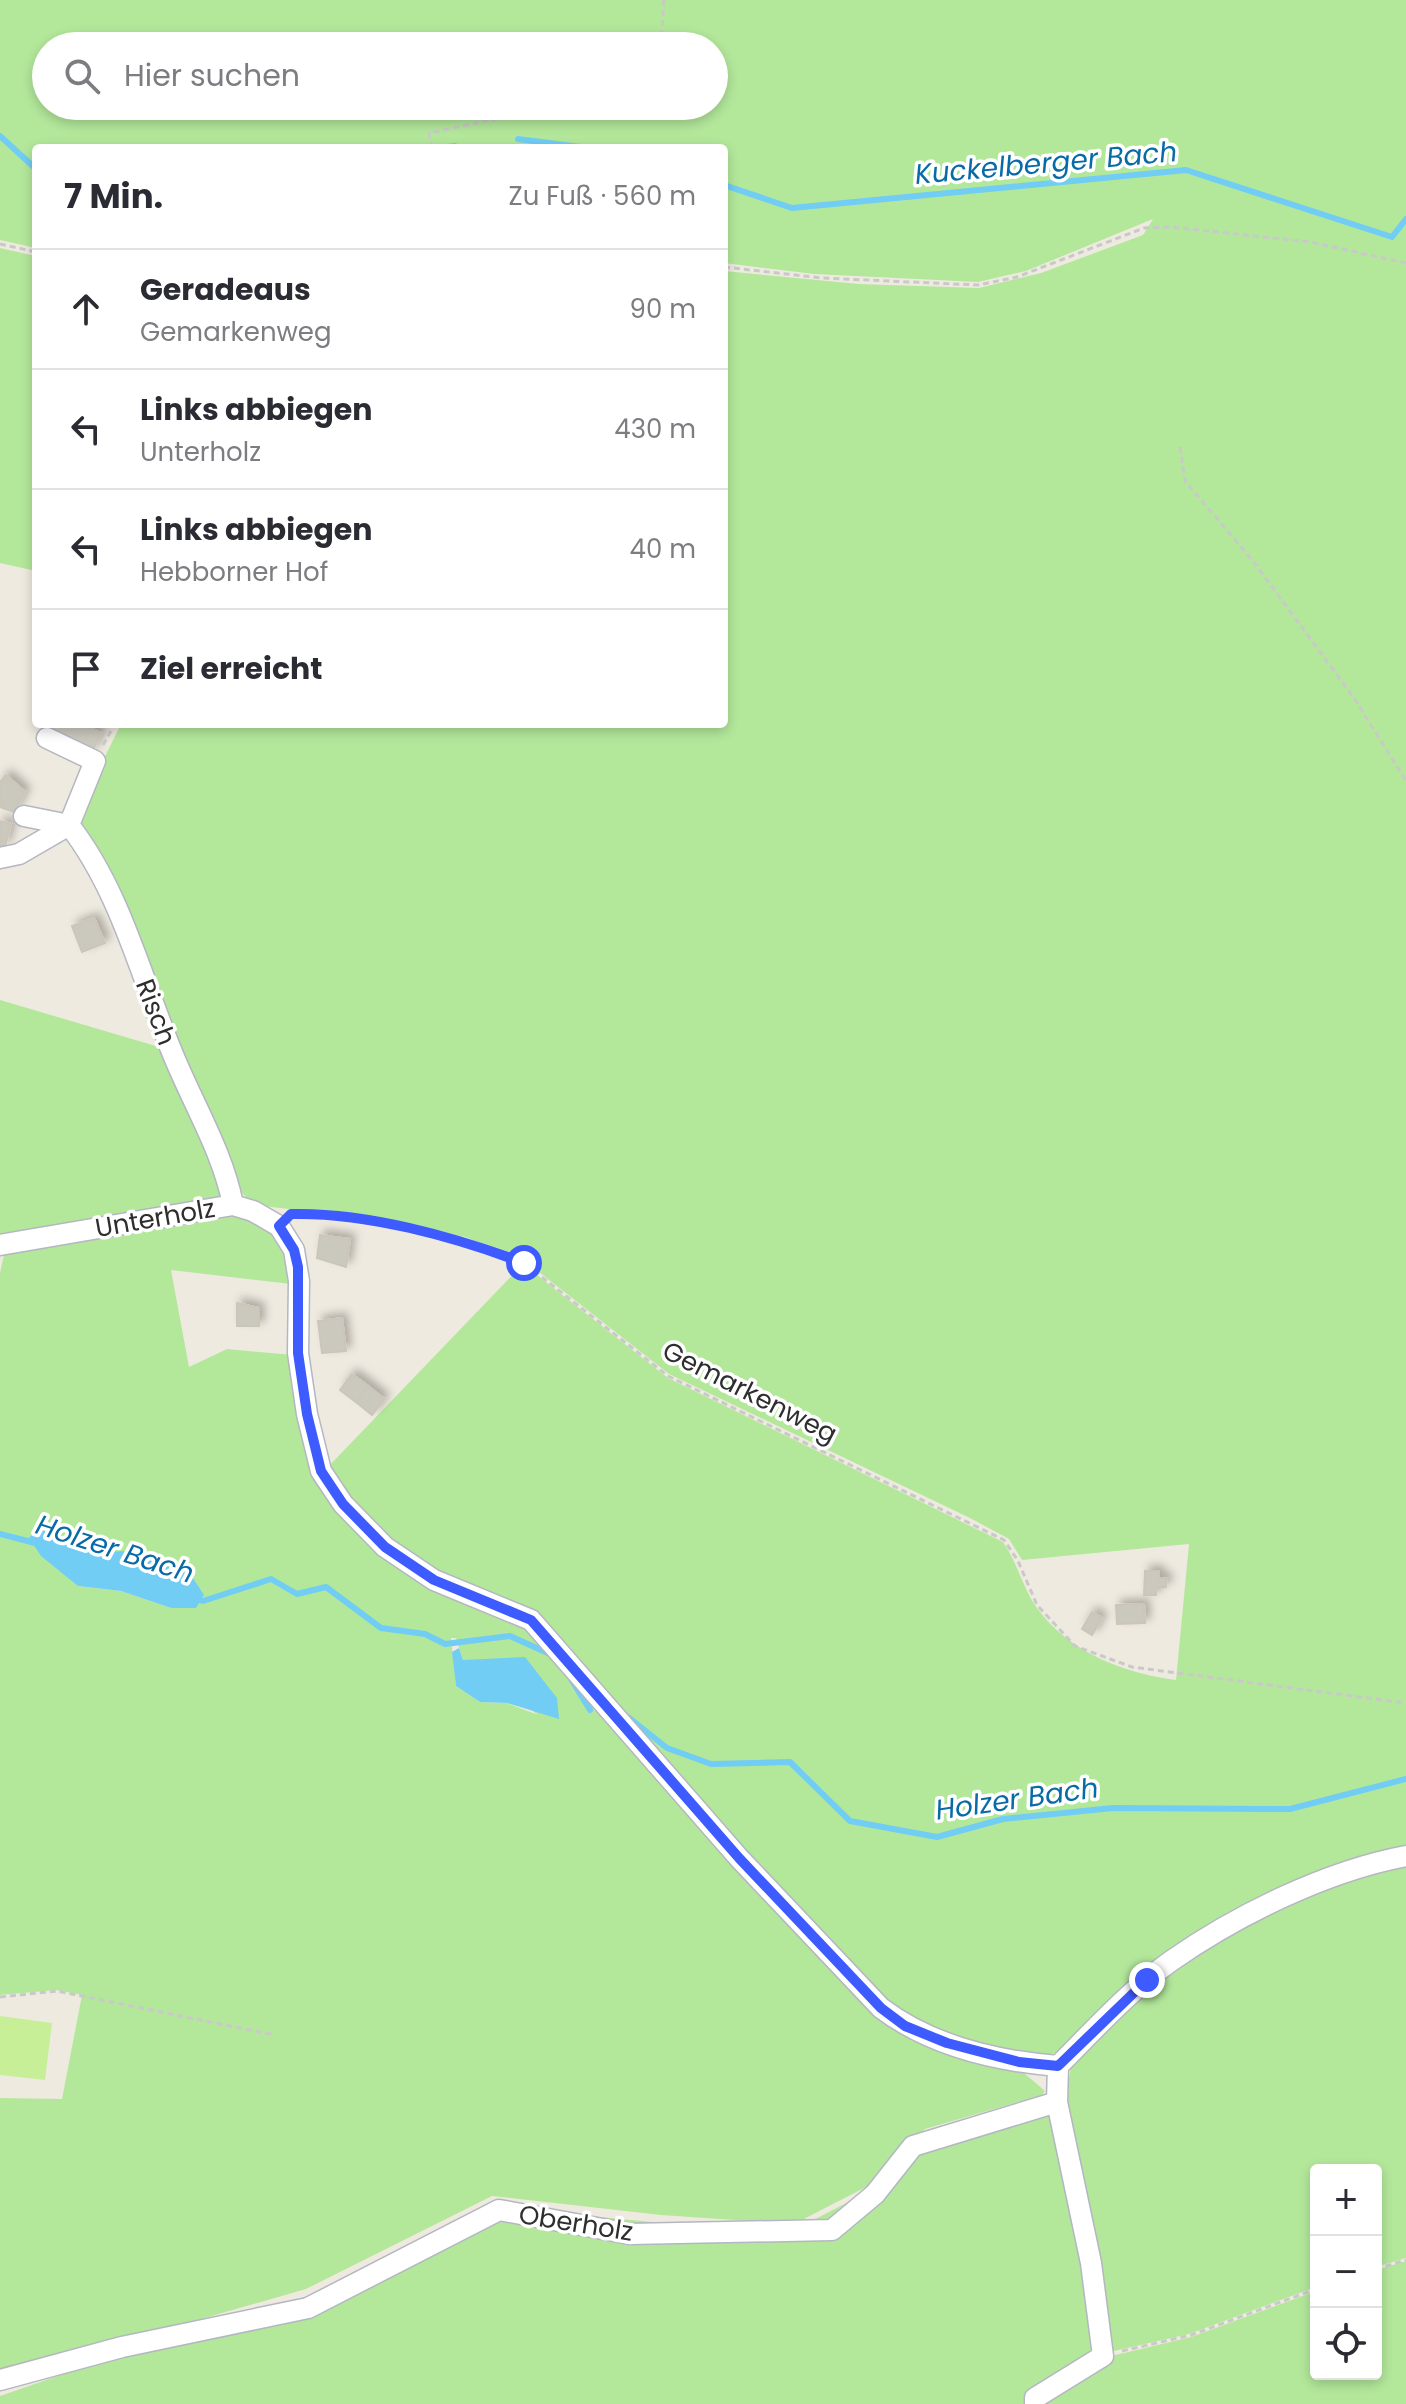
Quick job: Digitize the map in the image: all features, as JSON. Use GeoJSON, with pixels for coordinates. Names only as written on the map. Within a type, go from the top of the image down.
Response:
{"type":"FeatureCollection","features":[{"type":"Feature","properties":{"kind":"street"},"geometry":{"type":"LineString","coordinates":[[0,858],[19,854],[69,825],[95,761],[47,738]]}},
{"type":"Feature","properties":{"kind":"street"},"geometry":{"type":"LineString","coordinates":[[24,816],[69,825]]}},
{"type":"Feature","properties":{"kind":"street","name":"Risch"},"geometry":{"type":"LineString","coordinates":[[69,825],[87,848],[116,910],[227,1177],[233,1205]]}},
{"type":"Feature","properties":{"kind":"street","name":"Unterholz"},"geometry":{"type":"LineString","coordinates":[[0,1245],[233,1205],[279,1226]]}},
{"type":"Feature","properties":{"kind":"street"},"geometry":{"type":"LineString","coordinates":[[279,1226],[294,1250],[298,1267],[298,1353],[307,1414],[321,1471],[343,1504],[385,1547],[434,1580],[531,1620],[739,1858],[881,2008],[905,2026],[947,2043],[1019,2062],[1058,2066]]}},
{"type":"Feature","properties":{"kind":"street"},"geometry":{"type":"LineString","coordinates":[[1035,2404],[1035,2398],[1103,2356],[1091,2263],[1057,2102],[1058,2066],[1147,1980],[1216,1932],[1333,1875],[1406,1856]]}},
{"type":"Feature","properties":{"kind":"street","name":"Oberholz"},"geometry":{"type":"LineString","coordinates":[[0,2380],[122,2347],[308,2308],[499,2210],[630,2234],[832,2230],[875,2194],[913,2146],[1057,2102]]}},
{"type":"Feature","properties":{"kind":"path"},"geometry":{"type":"LineString","coordinates":[[662,32],[664,0]]}},
{"type":"Feature","properties":{"kind":"path"},"geometry":{"type":"LineString","coordinates":[[431,144],[429,133],[493,120]]}},
{"type":"Feature","properties":{"kind":"path"},"geometry":{"type":"LineString","coordinates":[[728,267],[822,278],[978,285],[1017,277],[1144,228],[1171,227],[1310,242],[1406,263]]}},
{"type":"Feature","properties":{"kind":"path"},"geometry":{"type":"LineString","coordinates":[[0,244],[32,251]]}},
{"type":"Feature","properties":{"kind":"path"},"geometry":{"type":"LineString","coordinates":[[1180,447],[1185,481],[1253,561],[1354,698],[1406,781]]}},
{"type":"Feature","properties":{"kind":"path","name":"Gemarkenweg"},"geometry":{"type":"LineString","coordinates":[[279,1226],[291,1214],[379,1224],[465,1241],[524,1263],[668,1376],[1004,1540],[1037,1605],[1075,1646],[1132,1667],[1406,1703]]}},
{"type":"Feature","properties":{"kind":"path"},"geometry":{"type":"LineString","coordinates":[[0,1997],[57,1991],[275,2035]]}},
{"type":"Feature","properties":{"kind":"path"},"geometry":{"type":"LineString","coordinates":[[1382,2267],[1406,2260]]}},
{"type":"Feature","properties":{"kind":"path"},"geometry":{"type":"LineString","coordinates":[[1103,2356],[1191,2335],[1310,2291]]}},
{"type":"Feature","properties":{"kind":"green space"},"geometry":{"type":"Polygon","coordinates":[[[0,0],[1406,0],[1406,2258],[1382,2265],[1382,2164],[1310,2164],[1310,2289],[1189,2334],[1105,2353],[1094,2263],[1065,2102],[1071,2067],[1106,2024],[1150,1983],[1219,1937],[1292,1904],[1280,1895],[1213,1928],[1166,1958],[1068,2046],[1052,2054],[1011,2056],[919,2027],[870,1991],[743,1857],[534,1618],[435,1578],[387,1544],[344,1502],[327,1468],[523,1264],[668,1378],[1003,1542],[1032,1600],[1050,1623],[1081,1648],[1117,1666],[1176,1680],[1189,1544],[1022,1560],[1009,1539],[970,1518],[669,1374],[525,1261],[465,1237],[376,1219],[254,1205],[238,1189],[176,1052],[125,918],[79,824],[85,797],[119,728],[728,728],[728,271],[859,284],[979,288],[1041,273],[1143,235],[1153,219],[1026,271],[978,282],[814,274],[728,263],[728,144],[32,144],[32,247],[0,240],[0,0]]]}},
{"type":"Feature","properties":{"kind":"green space"},"geometry":{"type":"Polygon","coordinates":[[[0,248],[32,255],[32,570],[0,563],[0,248]]]}},
{"type":"Feature","properties":{"kind":"green space"},"geometry":{"type":"Polygon","coordinates":[[[0,1000],[166,1049],[222,1179],[221,1196],[216,1200],[0,1240],[0,1000]]]}},
{"type":"Feature","properties":{"kind":"green space"},"geometry":{"type":"Polygon","coordinates":[[[230,1213],[269,1230],[281,1243],[291,1284],[171,1270],[189,1367],[227,1349],[293,1355],[308,1446],[385,1549],[530,1621],[540,1646],[555,1653],[870,2004],[1016,2066],[1045,2091],[1042,2095],[925,2129],[870,2185],[794,2224],[661,2215],[492,2196],[306,2289],[121,2342],[0,2384],[0,2098],[62,2099],[82,1995],[56,1990],[0,1995],[0,1273],[5,1250],[230,1213]],[[38,1528],[78,1586],[121,1591],[171,1608],[203,1595],[191,1575],[125,1551],[92,1552],[38,1528]],[[451,1638],[456,1686],[480,1702],[507,1703],[538,1715],[463,1660],[456,1638],[451,1638]]]}},
{"type":"Feature","properties":{"kind":"green space"},"geometry":{"type":"Polygon","coordinates":[[[0,2016],[52,2023],[45,2080],[0,2075],[0,2016]]]}},
{"type":"Feature","properties":{"kind":"green space"},"geometry":{"type":"Polygon","coordinates":[[[1049,2114],[1056,2121],[1100,2355],[1033,2404],[0,2404],[0,2396],[124,2353],[309,2296],[496,2207],[663,2223],[798,2228],[873,2189],[928,2134],[1049,2114]]]}},
{"type":"Feature","properties":{"kind":"green space"},"geometry":{"type":"Polygon","coordinates":[[[1406,2261],[1406,2404],[1037,2404],[1103,2358],[1191,2337],[1310,2293],[1310,2380],[1382,2380],[1382,2268],[1406,2261]]]}},
{"type":"Feature","properties":{"kind":"water"},"geometry":{"type":"Polygon","coordinates":[[[38,1528],[92,1552],[125,1551],[191,1575],[204,1595],[196,1608],[171,1608],[121,1591],[78,1586],[41,1556],[29,1538],[38,1528]]]}},
{"type":"Feature","properties":{"kind":"water"},"geometry":{"type":"Polygon","coordinates":[[[459,1648],[463,1660],[525,1657],[557,1698],[559,1719],[507,1703],[480,1702],[456,1686],[452,1652],[459,1648]]]}},
{"type":"Feature","properties":{"kind":"building"},"geometry":{"type":"Polygon","coordinates":[[[52,728],[90,728],[101,733],[92,752],[50,732],[52,728]]]}},
{"type":"Feature","properties":{"kind":"building"},"geometry":{"type":"Polygon","coordinates":[[[6,775],[25,792],[14,812],[0,807],[0,782],[6,775]]]}},
{"type":"Feature","properties":{"kind":"building"},"geometry":{"type":"Polygon","coordinates":[[[0,821],[11,824],[5,847],[0,846],[0,821]]]}},
{"type":"Feature","properties":{"kind":"building"},"geometry":{"type":"Polygon","coordinates":[[[94,918],[105,943],[82,952],[72,926],[94,918]]]}},
{"type":"Feature","properties":{"kind":"building"},"geometry":{"type":"Polygon","coordinates":[[[320,1235],[350,1239],[346,1267],[317,1258],[320,1235]]]}},
{"type":"Feature","properties":{"kind":"building"},"geometry":{"type":"Polygon","coordinates":[[[237,1303],[259,1308],[259,1326],[237,1326],[237,1303]]]}},
{"type":"Feature","properties":{"kind":"building"},"geometry":{"type":"Polygon","coordinates":[[[342,1318],[346,1351],[322,1353],[318,1321],[342,1318]]]}},
{"type":"Feature","properties":{"kind":"building"},"geometry":{"type":"Polygon","coordinates":[[[352,1374],[368,1386],[356,1402],[340,1390],[352,1374]]]}},
{"type":"Feature","properties":{"kind":"building"},"geometry":{"type":"Polygon","coordinates":[[[368,1386],[384,1399],[372,1415],[356,1402],[368,1386]]]}},
{"type":"Feature","properties":{"kind":"building"},"geometry":{"type":"Polygon","coordinates":[[[1145,1571],[1159,1571],[1159,1578],[1167,1578],[1166,1587],[1157,1587],[1156,1595],[1144,1595],[1145,1571]]]}},
{"type":"Feature","properties":{"kind":"building"},"geometry":{"type":"Polygon","coordinates":[[[1144,1604],[1145,1623],[1117,1624],[1116,1605],[1144,1604]]]}},
{"type":"Feature","properties":{"kind":"building"},"geometry":{"type":"Polygon","coordinates":[[[1092,1612],[1102,1618],[1092,1635],[1082,1629],[1092,1612]]]}},
{"type":"Feature","properties":{"kind":"waterway","name":"Kuckelberger Bach"},"geometry":{"type":"LineString","coordinates":[[0,136],[32,165]]}},
{"type":"Feature","properties":{"kind":"waterway","name":"Kuckelberger Bach"},"geometry":{"type":"LineString","coordinates":[[518,139],[557,144]]}},
{"type":"Feature","properties":{"kind":"waterway","name":"Kuckelberger Bach"},"geometry":{"type":"LineString","coordinates":[[728,186],[792,208],[1186,170],[1392,237],[1406,219]]}},
{"type":"Feature","properties":{"kind":"waterway","name":"Holzer Bach"},"geometry":{"type":"LineString","coordinates":[[0,1534],[39,1544]]}},
{"type":"Feature","properties":{"kind":"waterway","name":"Holzer Bach"},"geometry":{"type":"LineString","coordinates":[[193,1598],[203,1601],[271,1579],[297,1594],[326,1587],[381,1628],[425,1634],[445,1644],[510,1636],[552,1655]]}},
{"type":"Feature","properties":{"kind":"waterway","name":"Holzer Bach"},"geometry":{"type":"LineString","coordinates":[[571,1679],[590,1710]]}},
{"type":"Feature","properties":{"kind":"waterway","name":"Holzer Bach"},"geometry":{"type":"LineString","coordinates":[[628,1717],[667,1748],[711,1764],[790,1762],[850,1821],[937,1837],[1003,1819],[1113,1808],[1290,1809],[1406,1779]]}},
{"type":"Feature","properties":{"kind":"route"},"geometry":{"type":"LineString","coordinates":[[524,1263],[465,1241],[379,1224],[291,1214],[279,1226],[288,1237],[298,1267],[298,1353],[307,1414],[321,1471],[343,1504],[385,1547],[434,1580],[531,1620],[739,1858],[868,1996],[905,2026],[978,2053],[1058,2066],[1147,1980]]}}]}
